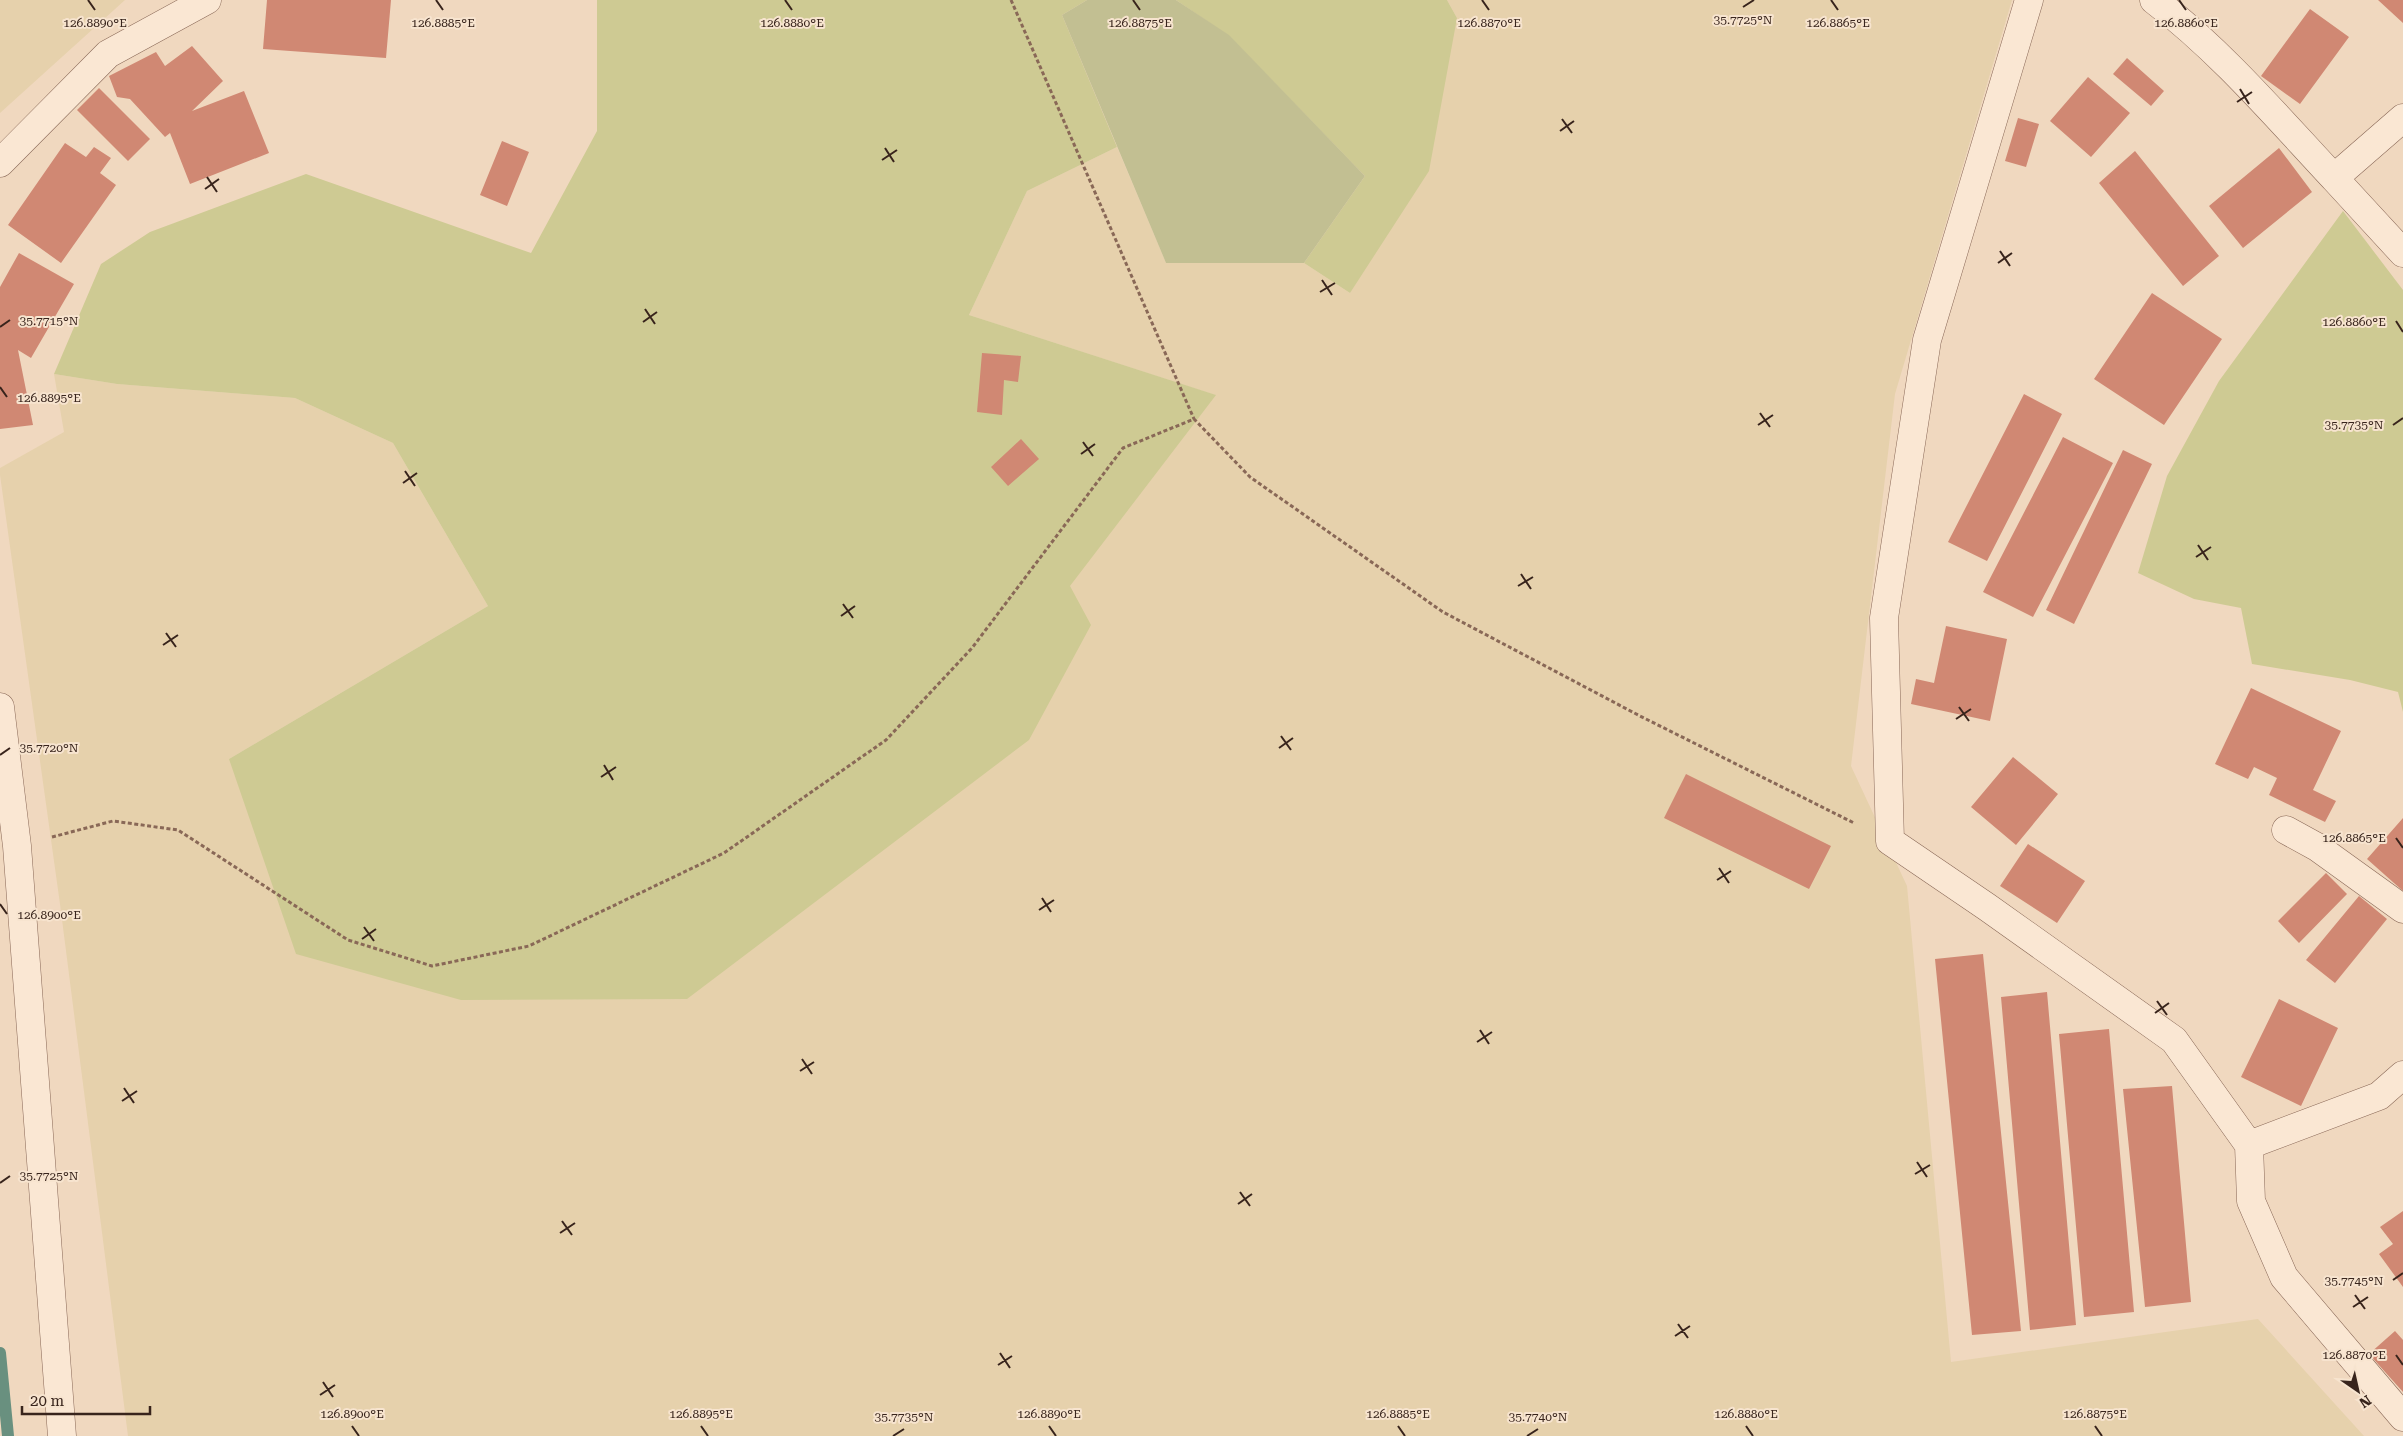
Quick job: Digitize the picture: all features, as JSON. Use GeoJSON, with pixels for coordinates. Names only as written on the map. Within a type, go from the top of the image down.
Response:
{"type":"FeatureCollection","features":[{"type":"Feature","properties":{"kind":"street"},"geometry":{"type":"LineString","coordinates":[[0,163],[108,54],[208,0]]}},
{"type":"Feature","properties":{"kind":"street"},"geometry":{"type":"LineString","coordinates":[[2030,0],[1927,340],[1884,618],[1890,842],[1987,907],[2174,1040],[2250,1145],[2251,1201],[2284,1278],[2403,1417]]}},
{"type":"Feature","properties":{"kind":"street"},"geometry":{"type":"LineString","coordinates":[[2154,0],[2186,24],[2242,80],[2403,252]]}},
{"type":"Feature","properties":{"kind":"street"},"geometry":{"type":"LineString","coordinates":[[2334,178],[2403,118]]}},
{"type":"Feature","properties":{"kind":"street"},"geometry":{"type":"LineString","coordinates":[[0,707],[17,846],[62,1436]]}},
{"type":"Feature","properties":{"kind":"street"},"geometry":{"type":"LineString","coordinates":[[2286,830],[2317,847],[2403,909]]}},
{"type":"Feature","properties":{"kind":"street"},"geometry":{"type":"LineString","coordinates":[[2250,1145],[2379,1096],[2403,1075]]}},
{"type":"Feature","properties":{"kind":"path"},"geometry":{"type":"LineString","coordinates":[[1011,0],[1194,418],[1250,477],[1443,612],[1640,716],[1890,842]]}},
{"type":"Feature","properties":{"kind":"path"},"geometry":{"type":"LineString","coordinates":[[17,846],[113,821],[178,830],[348,940],[432,966],[529,946],[724,853],[886,740],[972,648],[1122,448],[1194,418]]}},
{"type":"Feature","properties":{"kind":"shaded area"},"geometry":{"type":"Polygon","coordinates":[[[0,0],[125,0],[0,113],[0,0]]]}},
{"type":"Feature","properties":{"kind":"shaded area"},"geometry":{"type":"Polygon","coordinates":[[[597,0],[1087,0],[1062,15],[1117,147],[1027,191],[969,315],[1216,395],[1070,586],[1091,625],[1029,740],[687,999],[461,1000],[296,954],[229,759],[488,606],[393,443],[295,398],[117,384],[54,374],[101,264],[150,232],[306,174],[531,253],[597,131],[597,0]]]}},
{"type":"Feature","properties":{"kind":"shaded area"},"geometry":{"type":"Polygon","coordinates":[[[1087,0],[1176,0],[1229,35],[1365,176],[1304,263],[1166,263],[1062,15],[1087,0]]]}},
{"type":"Feature","properties":{"kind":"shaded area"},"geometry":{"type":"Polygon","coordinates":[[[1176,0],[1447,0],[1457,18],[1429,171],[1350,293],[1304,263],[1365,176],[1229,36],[1176,0]]]}},
{"type":"Feature","properties":{"kind":"shaded area"},"geometry":{"type":"Polygon","coordinates":[[[1447,0],[2012,0],[1895,394],[1851,766],[1907,886],[1951,1362],[2258,1319],[2364,1436],[128,1436],[60,904],[0,475],[0,468],[64,432],[54,374],[117,384],[295,398],[393,443],[488,606],[229,759],[1069,586],[1215,395],[969,315],[1027,191],[1117,147],[1166,263],[1304,263],[1350,293],[1457,18],[1447,0]]]}},
{"type":"Feature","properties":{"kind":"shaded area"},"geometry":{"type":"Polygon","coordinates":[[[2343,211],[2403,290],[2403,712],[2398,692],[2350,680],[2252,664],[2241,608],[2194,599],[2138,573],[2167,476],[2219,381],[2343,211]]]}},
{"type":"Feature","properties":{"kind":"building"},"geometry":{"type":"Polygon","coordinates":[[[267,0],[391,0],[386,58],[263,49],[267,0]]]}},
{"type":"Feature","properties":{"kind":"building"},"geometry":{"type":"Polygon","coordinates":[[[2378,0],[2403,0],[2403,23],[2378,0]]]}},
{"type":"Feature","properties":{"kind":"building"},"geometry":{"type":"Polygon","coordinates":[[[2310,9],[2349,37],[2300,104],[2261,76],[2310,9]]]}},
{"type":"Feature","properties":{"kind":"building"},"geometry":{"type":"Polygon","coordinates":[[[192,46],[223,81],[192,111],[244,91],[269,153],[190,184],[170,133],[165,137],[130,99],[117,97],[109,76],[156,52],[165,66],[192,46]]]}},
{"type":"Feature","properties":{"kind":"building"},"geometry":{"type":"Polygon","coordinates":[[[2127,58],[2164,91],[2151,106],[2113,74],[2127,58]]]}},
{"type":"Feature","properties":{"kind":"building"},"geometry":{"type":"Polygon","coordinates":[[[2088,77],[2130,113],[2091,157],[2050,121],[2088,77]]]}},
{"type":"Feature","properties":{"kind":"building"},"geometry":{"type":"Polygon","coordinates":[[[99,88],[150,139],[128,161],[77,110],[99,88]]]}},
{"type":"Feature","properties":{"kind":"building"},"geometry":{"type":"Polygon","coordinates":[[[2018,118],[2039,124],[2026,167],[2005,161],[2018,118]]]}},
{"type":"Feature","properties":{"kind":"building"},"geometry":{"type":"Polygon","coordinates":[[[502,141],[529,152],[507,206],[480,195],[502,141]]]}},
{"type":"Feature","properties":{"kind":"building"},"geometry":{"type":"Polygon","coordinates":[[[65,143],[86,157],[94,147],[111,158],[100,173],[116,185],[61,263],[8,225],[65,143]]]}},
{"type":"Feature","properties":{"kind":"building"},"geometry":{"type":"Polygon","coordinates":[[[2279,148],[2312,192],[2243,248],[2209,206],[2279,148]]]}},
{"type":"Feature","properties":{"kind":"building"},"geometry":{"type":"Polygon","coordinates":[[[2135,151],[2219,256],[2183,286],[2099,183],[2135,151]]]}},
{"type":"Feature","properties":{"kind":"building"},"geometry":{"type":"Polygon","coordinates":[[[19,253],[74,284],[31,358],[18,350],[33,425],[0,429],[0,287],[19,253]]]}},
{"type":"Feature","properties":{"kind":"building"},"geometry":{"type":"Polygon","coordinates":[[[2152,293],[2222,339],[2164,425],[2094,379],[2152,293]]]}},
{"type":"Feature","properties":{"kind":"building"},"geometry":{"type":"Polygon","coordinates":[[[982,353],[1021,356],[1018,382],[1004,380],[1002,415],[977,412],[982,353]]]}},
{"type":"Feature","properties":{"kind":"building"},"geometry":{"type":"Polygon","coordinates":[[[2024,394],[2062,414],[1987,561],[1948,542],[2024,394]]]}},
{"type":"Feature","properties":{"kind":"building"},"geometry":{"type":"Polygon","coordinates":[[[2063,437],[2113,463],[2033,617],[1983,592],[2063,437]]]}},
{"type":"Feature","properties":{"kind":"building"},"geometry":{"type":"Polygon","coordinates":[[[1021,439],[1039,459],[1008,486],[991,467],[1021,439]]]}},
{"type":"Feature","properties":{"kind":"building"},"geometry":{"type":"Polygon","coordinates":[[[2123,450],[2152,464],[2074,624],[2046,610],[2123,450]]]}},
{"type":"Feature","properties":{"kind":"building"},"geometry":{"type":"Polygon","coordinates":[[[1946,626],[2007,639],[1990,721],[1911,704],[1916,679],[1934,683],[1946,626]]]}},
{"type":"Feature","properties":{"kind":"building"},"geometry":{"type":"Polygon","coordinates":[[[2251,688],[2341,731],[2313,790],[2336,801],[2325,822],[2269,795],[2277,778],[2254,767],[2248,779],[2215,764],[2251,688]]]}},
{"type":"Feature","properties":{"kind":"building"},"geometry":{"type":"Polygon","coordinates":[[[2013,757],[2058,794],[2016,845],[1971,807],[2013,757]]]}},
{"type":"Feature","properties":{"kind":"building"},"geometry":{"type":"Polygon","coordinates":[[[1686,774],[1831,846],[1809,889],[1664,818],[1686,774]]]}},
{"type":"Feature","properties":{"kind":"building"},"geometry":{"type":"Polygon","coordinates":[[[2403,818],[2403,891],[2367,859],[2403,818]]]}},
{"type":"Feature","properties":{"kind":"building"},"geometry":{"type":"Polygon","coordinates":[[[2028,844],[2085,881],[2057,923],[2000,886],[2028,844]]]}},
{"type":"Feature","properties":{"kind":"building"},"geometry":{"type":"Polygon","coordinates":[[[2326,873],[2347,894],[2299,943],[2278,921],[2326,873]]]}},
{"type":"Feature","properties":{"kind":"building"},"geometry":{"type":"Polygon","coordinates":[[[2359,896],[2387,919],[2335,983],[2306,960],[2359,896]]]}},
{"type":"Feature","properties":{"kind":"building"},"geometry":{"type":"Polygon","coordinates":[[[1983,954],[2021,1331],[1972,1335],[1935,959],[1983,954]]]}},
{"type":"Feature","properties":{"kind":"building"},"geometry":{"type":"Polygon","coordinates":[[[2047,992],[2076,1325],[2030,1330],[2001,997],[2047,992]]]}},
{"type":"Feature","properties":{"kind":"building"},"geometry":{"type":"Polygon","coordinates":[[[2279,999],[2338,1028],[2301,1106],[2241,1077],[2279,999]]]}},
{"type":"Feature","properties":{"kind":"building"},"geometry":{"type":"Polygon","coordinates":[[[2109,1029],[2134,1312],[2084,1317],[2059,1034],[2109,1029]]]}},
{"type":"Feature","properties":{"kind":"building"},"geometry":{"type":"Polygon","coordinates":[[[2172,1086],[2191,1302],[2145,1307],[2123,1089],[2172,1086]]]}},
{"type":"Feature","properties":{"kind":"building"},"geometry":{"type":"Polygon","coordinates":[[[2403,1211],[2403,1287],[2379,1254],[2393,1244],[2380,1227],[2403,1211]]]}},
{"type":"Feature","properties":{"kind":"building"},"geometry":{"type":"Polygon","coordinates":[[[2395,1331],[2403,1340],[2403,1392],[2369,1354],[2395,1331]]]}},
{"type":"Feature","properties":{"kind":"waterway"},"geometry":{"type":"LineString","coordinates":[[0,1353],[8,1436]]}}]}
